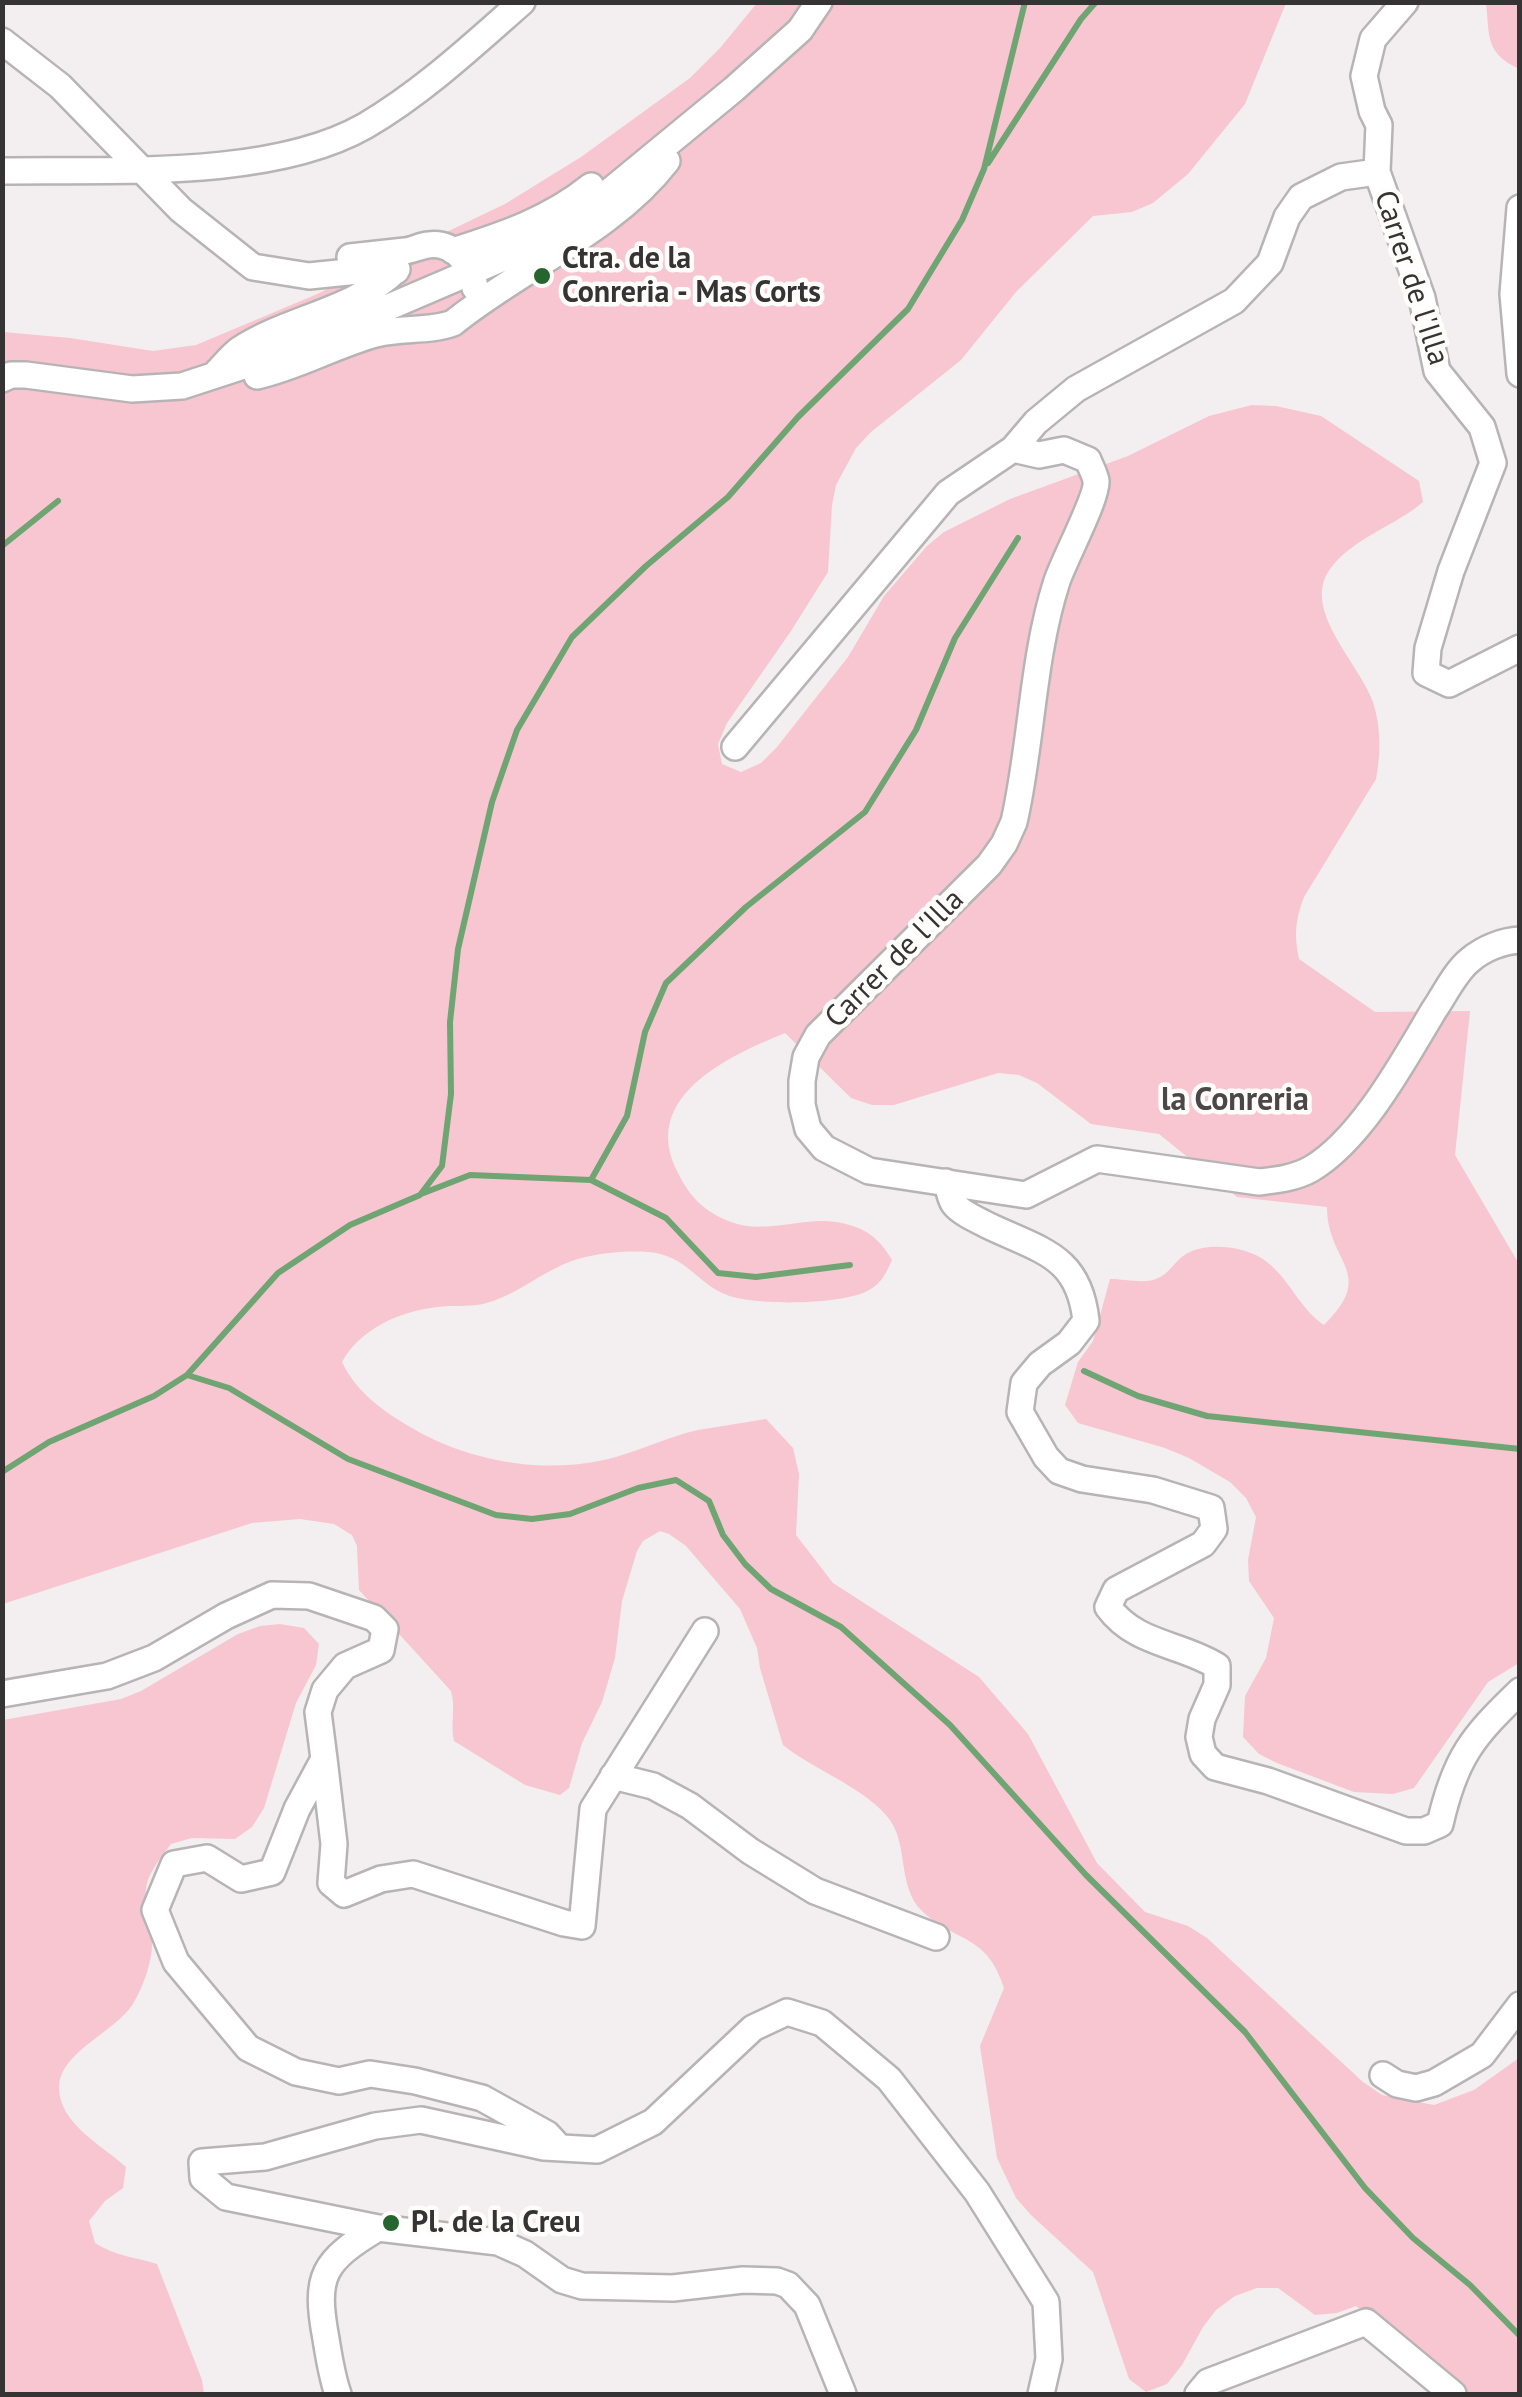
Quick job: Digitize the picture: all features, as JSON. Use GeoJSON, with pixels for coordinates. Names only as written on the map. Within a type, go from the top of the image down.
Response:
{"type":"FeatureCollection","features":[{"type":"Feature","properties":{"kind":"street"},"geometry":{"type":"LineString","coordinates":[[2,170],[222,164],[297,152],[363,127],[436,76],[522,2]]}},
{"type":"Feature","properties":{"kind":"street"},"geometry":{"type":"LineString","coordinates":[[2,380],[11,375],[44,376],[154,390],[182,386],[277,354],[536,244],[576,220],[692,123],[800,30],[819,2]]}},
{"type":"Feature","properties":{"kind":"street","name":"Carrer de l'Illa"},"geometry":{"type":"LineString","coordinates":[[1404,2],[1373,39],[1364,76],[1379,125],[1377,172],[1422,298],[1437,371],[1482,428],[1493,463],[1451,571],[1428,648],[1426,674],[1450,684],[1520,648]]}},
{"type":"Feature","properties":{"kind":"street"},"geometry":{"type":"LineString","coordinates":[[2,41],[60,86],[181,210],[253,267],[309,276],[358,270],[396,271]]}},
{"type":"Feature","properties":{"kind":"street"},"geometry":{"type":"LineString","coordinates":[[452,250],[516,231],[569,203],[641,146],[692,123]]}},
{"type":"Feature","properties":{"kind":"street"},"geometry":{"type":"LineString","coordinates":[[210,378],[240,380],[288,369],[371,335],[443,327],[614,212],[665,165],[692,123]]}},
{"type":"Feature","properties":{"kind":"street","name":"Carrer de l'Illa"},"geometry":{"type":"LineString","coordinates":[[735,747],[948,493],[1013,449],[1036,422],[1076,389],[1234,301],[1270,263],[1287,217],[1301,198],[1340,178],[1377,172]]}},
{"type":"Feature","properties":{"kind":"street"},"geometry":{"type":"LineString","coordinates":[[1520,208],[1513,294],[1520,374]]}},
{"type":"Feature","properties":{"kind":"street"},"geometry":{"type":"LineString","coordinates":[[236,253],[283,260],[413,250],[429,245],[452,250],[462,256],[475,284],[466,312]]}},
{"type":"Feature","properties":{"kind":"street"},"geometry":{"type":"LineString","coordinates":[[210,378],[239,350],[330,312],[396,271],[413,250]]}},
{"type":"Feature","properties":{"kind":"street"},"geometry":{"type":"LineString","coordinates":[[396,271],[394,291],[398,302],[407,316],[422,327]]}},
{"type":"Feature","properties":{"kind":"street","name":"Carrer de l'Illa"},"geometry":{"type":"LineString","coordinates":[[1013,449],[1039,455],[1064,450],[1088,460],[1096,483],[1058,580],[1045,626],[1014,822],[989,864],[818,1035],[806,1057],[802,1105],[808,1129],[824,1148],[869,1172],[1026,1195],[1098,1159],[1258,1182],[1285,1179],[1310,1170],[1331,1154],[1384,1092],[1469,960],[1492,946],[1520,940]]}},
{"type":"Feature","properties":{"kind":"street"},"geometry":{"type":"LineString","coordinates":[[946,1182],[955,1205],[976,1220],[1044,1250],[1066,1266],[1083,1295],[1086,1321],[1068,1344],[1040,1364],[1024,1383],[1020,1412],[1046,1457],[1059,1472],[1153,1490],[1212,1508],[1214,1529],[1203,1544],[1116,1590],[1108,1607],[1133,1632],[1202,1656],[1217,1666],[1217,1685],[1202,1719],[1199,1737],[1204,1754],[1216,1767],[1268,1781],[1406,1831],[1424,1831],[1440,1824],[1450,1788],[1472,1739],[1520,1691]]}},
{"type":"Feature","properties":{"kind":"street"},"geometry":{"type":"LineString","coordinates":[[2,1694],[107,1676],[154,1658],[226,1616],[272,1596],[309,1596],[374,1618],[386,1629],[380,1650],[345,1666],[325,1690],[318,1712],[334,1844],[331,1882],[344,1894],[381,1879],[413,1874],[582,1926],[592,1809],[705,1630]]}},
{"type":"Feature","properties":{"kind":"street"},"geometry":{"type":"LineString","coordinates":[[324,1759],[297,1809],[272,1872],[241,1879],[207,1858],[174,1864],[155,1910],[176,1962],[248,2048],[296,2072],[339,2080],[370,2074],[482,2098],[548,2134],[558,2148]]}},
{"type":"Feature","properties":{"kind":"street"},"geometry":{"type":"LineString","coordinates":[[613,1776],[653,1786],[690,1806],[750,1851],[815,1892],[936,1937]]}},
{"type":"Feature","properties":{"kind":"street"},"geometry":{"type":"LineString","coordinates":[[1382,2075],[1416,2088],[1434,2083],[1482,2055],[1520,2005]]}},
{"type":"Feature","properties":{"kind":"street"},"geometry":{"type":"LineString","coordinates":[[843,2394],[807,2305],[788,2285],[766,2280],[672,2288],[582,2286],[562,2280],[525,2254],[498,2242],[378,2228],[226,2197],[203,2178],[202,2162],[265,2157],[375,2126],[421,2120],[544,2148],[597,2150],[653,2122],[753,2028],[787,2012],[822,2023],[889,2079],[977,2192],[1046,2302],[1050,2359],[1041,2394]]}},
{"type":"Feature","properties":{"kind":"street"},"geometry":{"type":"LineString","coordinates":[[338,2394],[321,2314],[321,2285],[328,2267],[342,2250],[378,2228]]}},
{"type":"Feature","properties":{"kind":"street"},"geometry":{"type":"LineString","coordinates":[[1198,2394],[1208,2382],[1366,2322],[1452,2394]]}},
{"type":"Feature","properties":{"kind":"shaded area"},"geometry":{"type":"Polygon","coordinates":[[[757,3],[1286,3],[1245,104],[1188,174],[1153,203],[1132,212],[1093,216],[1016,292],[961,360],[856,448],[836,485],[828,572],[727,723],[718,744],[722,764],[741,772],[761,763],[848,657],[884,596],[944,532],[1010,499],[1128,456],[1209,416],[1252,405],[1321,416],[1419,481],[1423,502],[1354,546],[1334,564],[1324,580],[1326,615],[1373,702],[1379,760],[1376,779],[1304,897],[1296,943],[1299,959],[1375,1012],[1470,1011],[1455,1155],[1519,1264],[1519,1663],[1488,1682],[1414,1788],[1393,1794],[1354,1792],[1277,1763],[1259,1754],[1243,1737],[1245,1696],[1266,1658],[1274,1618],[1249,1581],[1248,1560],[1256,1517],[1246,1498],[1230,1482],[1189,1458],[1078,1423],[1065,1405],[1078,1362],[1093,1341],[1110,1279],[1156,1279],[1195,1250],[1228,1248],[1259,1257],[1275,1269],[1324,1325],[1340,1307],[1349,1279],[1329,1226],[1327,1207],[1237,1197],[1159,1134],[1091,1124],[1037,1083],[1019,1075],[998,1073],[894,1105],[872,1105],[851,1098],[785,1033],[716,1067],[680,1100],[670,1121],[669,1144],[677,1171],[698,1202],[721,1218],[745,1226],[832,1221],[861,1229],[878,1241],[892,1260],[880,1281],[869,1290],[820,1301],[740,1299],[717,1290],[673,1258],[661,1254],[602,1254],[568,1263],[493,1301],[423,1309],[395,1317],[359,1340],[342,1362],[363,1392],[402,1422],[457,1449],[505,1462],[580,1464],[616,1457],[698,1430],[766,1419],[793,1448],[799,1474],[796,1535],[833,1583],[979,1677],[1028,1734],[1097,1863],[1145,1912],[1188,1926],[1207,1938],[1363,2082],[1382,2095],[1434,2105],[1474,2090],[1519,2058],[1519,2394],[1471,2394],[1356,2306],[1315,2315],[1278,2288],[1257,2288],[1235,2296],[1216,2310],[1167,2384],[1146,2392],[1129,2379],[1093,2272],[1016,2198],[997,2158],[980,2046],[1004,1988],[997,1971],[980,1948],[936,1922],[914,1901],[898,1837],[885,1814],[863,1795],[783,1745],[757,1648],[740,1609],[686,1546],[669,1534],[660,1531],[643,1541],[637,1551],[622,1601],[615,1658],[602,1702],[582,1743],[569,1788],[560,1795],[525,1785],[454,1741],[451,1691],[359,1590],[357,1546],[352,1535],[334,1524],[300,1519],[252,1523],[3,1604],[3,332],[153,351],[196,345],[315,295],[505,204],[581,157],[690,78],[757,3]]]}},
{"type":"Feature","properties":{"kind":"shaded area"},"geometry":{"type":"Polygon","coordinates":[[[1486,3],[1519,3],[1519,69],[1494,49],[1486,3]]]}},
{"type":"Feature","properties":{"kind":"shaded area"},"geometry":{"type":"Polygon","coordinates":[[[280,1624],[304,1628],[319,1644],[316,1665],[296,1703],[264,1808],[252,1827],[235,1839],[192,1838],[171,1844],[147,1883],[152,1951],[141,1989],[126,2013],[69,2063],[59,2087],[66,2112],[74,2123],[126,2167],[123,2188],[105,2201],[89,2221],[95,2243],[117,2254],[157,2264],[204,2394],[3,2394],[3,1720],[121,1699],[238,1634],[280,1624]]]}},
{"type":"Feature","properties":{"kind":"waterway"},"geometry":{"type":"LineString","coordinates":[[2,1472],[49,1442],[154,1396],[187,1375],[278,1273],[350,1225],[420,1195],[442,1166],[451,1094],[450,1022],[458,949],[492,802],[517,730],[572,637],[646,566],[728,497],[798,417],[908,309],[962,220],[984,169],[1025,2]]}},
{"type":"Feature","properties":{"kind":"waterway"},"geometry":{"type":"LineString","coordinates":[[988,163],[1096,2]]}},
{"type":"Feature","properties":{"kind":"waterway"},"geometry":{"type":"LineString","coordinates":[[2,546],[58,501]]}},
{"type":"Feature","properties":{"kind":"waterway"},"geometry":{"type":"LineString","coordinates":[[421,1194],[470,1175],[591,1180],[627,1116],[645,1032],[666,983],[746,907],[865,812],[916,730],[955,638],[1018,538]]}},
{"type":"Feature","properties":{"kind":"waterway"},"geometry":{"type":"LineString","coordinates":[[591,1180],[666,1218],[718,1273],[756,1277],[850,1265]]}},
{"type":"Feature","properties":{"kind":"waterway"},"geometry":{"type":"LineString","coordinates":[[1084,1371],[1138,1396],[1207,1416],[1520,1449]]}},
{"type":"Feature","properties":{"kind":"waterway"},"geometry":{"type":"LineString","coordinates":[[187,1375],[229,1388],[348,1459],[496,1515],[532,1519],[570,1514],[638,1488],[676,1480],[709,1501],[723,1535],[745,1564],[771,1589],[841,1627],[950,1725],[1086,1875],[1245,2032],[1365,2188],[1413,2238],[1470,2285],[1520,2336]]}},
{"type":"Feature","properties":{"kind":"place","name":"Ctra. de la Conreria - Mas Corts"},"geometry":{"type":"Point","coordinates":[542,276]}},
{"type":"Feature","properties":{"kind":"place","name":"Pl. de la Creu"},"geometry":{"type":"Point","coordinates":[391,2223]}},
{"type":"Feature","properties":{"kind":"district","name":"la Conreria"},"geometry":{"type":"Point","coordinates":[1235,1101]}}]}
